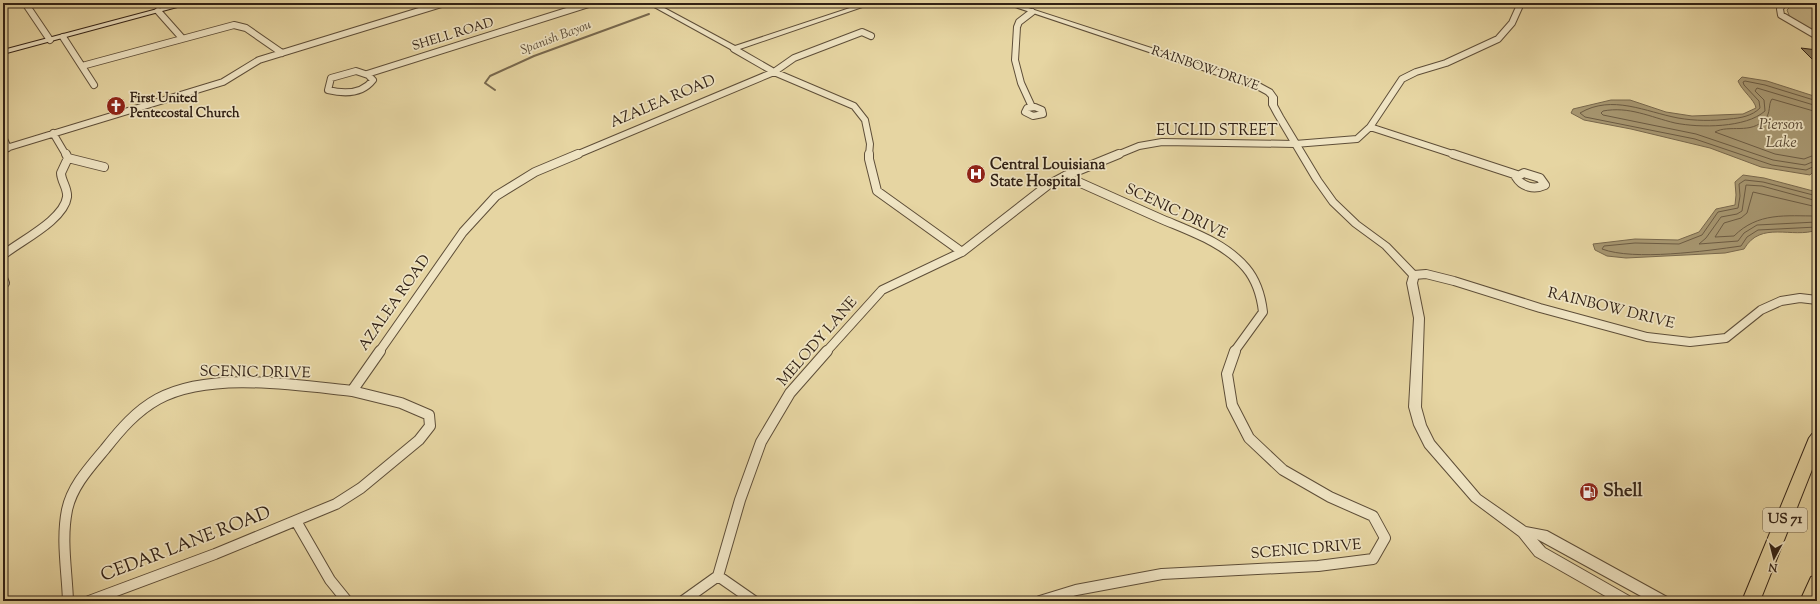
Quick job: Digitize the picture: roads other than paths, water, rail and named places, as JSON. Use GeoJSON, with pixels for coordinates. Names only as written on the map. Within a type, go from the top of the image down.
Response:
{"type":"FeatureCollection","features":[{"type":"Feature","properties":{"kind":"highway","name":"US 71"},"geometry":{"type":"LineString","coordinates":[[1751,601],[1817,438]]}},
{"type":"Feature","properties":{"kind":"highway"},"geometry":{"type":"LineString","coordinates":[[1809,601],[1817,582]]}},
{"type":"Feature","properties":{"kind":"main road"},"geometry":{"type":"LineString","coordinates":[[3,52],[188,3]]}},
{"type":"Feature","properties":{"kind":"street"},"geometry":{"type":"LineString","coordinates":[[25,3],[50,40]]}},
{"type":"Feature","properties":{"kind":"street"},"geometry":{"type":"LineString","coordinates":[[3,138],[5,148],[224,82],[234,77],[251,64],[445,3]]}},
{"type":"Feature","properties":{"kind":"street","name":"SHELL ROAD"},"geometry":{"type":"LineString","coordinates":[[367,74],[373,80],[371,84],[361,89],[342,94],[328,90],[331,78],[356,71],[367,74],[592,3]]}},
{"type":"Feature","properties":{"kind":"street"},"geometry":{"type":"LineString","coordinates":[[650,3],[774,72],[854,106],[865,120],[870,144],[869,159],[871,171],[877,191],[962,252]]}},
{"type":"Feature","properties":{"kind":"street"},"geometry":{"type":"LineString","coordinates":[[734,49],[871,3]]}},
{"type":"Feature","properties":{"kind":"street","name":"RAINBOW DRIVE"},"geometry":{"type":"LineString","coordinates":[[1006,3],[1256,85],[1269,92],[1273,97],[1273,105],[1295,144],[1317,180],[1333,202],[1356,224],[1386,246],[1414,275],[1426,274],[1454,281],[1540,308],[1647,337],[1690,342],[1726,338],[1761,310],[1781,301],[1800,298],[1817,300]]}},
{"type":"Feature","properties":{"kind":"street","name":"EUCLID STREET"},"geometry":{"type":"LineString","coordinates":[[1066,176],[1139,146],[1162,142],[1295,144],[1357,139],[1370,127],[1402,79],[1416,72],[1446,63],[1498,39],[1513,22],[1521,3]]}},
{"type":"Feature","properties":{"kind":"street"},"geometry":{"type":"LineString","coordinates":[[1783,3],[1780,9],[1781,15],[1817,35]]}},
{"type":"Feature","properties":{"kind":"street"},"geometry":{"type":"LineString","coordinates":[[158,11],[182,38]]}},
{"type":"Feature","properties":{"kind":"street"},"geometry":{"type":"LineString","coordinates":[[1032,12],[1019,22],[1017,27],[1015,60],[1022,83],[1032,107]]}},
{"type":"Feature","properties":{"kind":"street"},"geometry":{"type":"LineString","coordinates":[[82,66],[234,25],[246,28],[282,53]]}},
{"type":"Feature","properties":{"kind":"street","name":"AZALEA ROAD"},"geometry":{"type":"LineString","coordinates":[[352,391],[463,232],[496,196],[535,172],[774,72],[794,58],[862,32],[871,36]]}},
{"type":"Feature","properties":{"kind":"street"},"geometry":{"type":"LineString","coordinates":[[63,37],[94,85]]}},
{"type":"Feature","properties":{"kind":"street"},"geometry":{"type":"LineString","coordinates":[[1370,127],[1517,175]]}},
{"type":"Feature","properties":{"kind":"street"},"geometry":{"type":"LineString","coordinates":[[53,134],[68,158],[104,167]]}},
{"type":"Feature","properties":{"kind":"street"},"geometry":{"type":"LineString","coordinates":[[3,255],[49,221],[63,206],[67,199],[67,193],[61,172],[68,158]]}},
{"type":"Feature","properties":{"kind":"street","name":"MELODY LANE"},"geometry":{"type":"LineString","coordinates":[[718,576],[740,500],[761,442],[790,393],[882,290],[962,252],[1048,185],[1066,176]]}},
{"type":"Feature","properties":{"kind":"street","name":"SCENIC DRIVE"},"geometry":{"type":"LineString","coordinates":[[1040,601],[1076,590],[1162,574],[1318,566],[1373,559],[1385,538],[1373,516],[1330,497],[1284,470],[1249,438],[1232,405],[1227,374],[1234,354],[1263,312],[1260,290],[1249,270],[1230,253],[1208,240],[1066,176]]}},
{"type":"Feature","properties":{"kind":"street"},"geometry":{"type":"LineString","coordinates":[[1414,275],[1412,283],[1419,318],[1415,407],[1420,425],[1429,444],[1458,480],[1476,498],[1523,532],[1540,552],[1626,601]]}},
{"type":"Feature","properties":{"kind":"street","name":"SCENIC DRIVE"},"geometry":{"type":"LineString","coordinates":[[68,601],[66,518],[72,493],[96,459],[133,417],[164,396],[182,388],[209,384],[302,386],[352,391]]}},
{"type":"Feature","properties":{"kind":"street"},"geometry":{"type":"LineString","coordinates":[[347,601],[330,580],[296,521],[336,504],[361,488],[419,440],[430,426],[429,415],[408,406],[352,391]]}},
{"type":"Feature","properties":{"kind":"street","name":"CEDAR LANE ROAD"},"geometry":{"type":"LineString","coordinates":[[89,601],[215,554],[296,521]]}},
{"type":"Feature","properties":{"kind":"street"},"geometry":{"type":"LineString","coordinates":[[1523,532],[1543,535],[1662,601]]}},
{"type":"Feature","properties":{"kind":"street"},"geometry":{"type":"LineString","coordinates":[[682,601],[718,576],[754,601]]}},
{"type":"Feature","properties":{"kind":"water","name":"Pierson Lake"},"geometry":{"type":"Polygon","coordinates":[[[1742,77],[1767,81],[1817,97],[1817,168],[1810,175],[1761,167],[1710,148],[1631,129],[1584,120],[1571,113],[1573,109],[1611,100],[1630,100],[1666,112],[1692,116],[1743,114],[1756,108],[1738,81],[1742,77]]]}},
{"type":"Feature","properties":{"kind":"water"},"geometry":{"type":"Polygon","coordinates":[[[1743,175],[1764,178],[1817,192],[1817,230],[1797,233],[1778,232],[1759,235],[1751,240],[1744,249],[1725,253],[1626,258],[1607,256],[1595,250],[1593,244],[1635,239],[1678,240],[1699,232],[1716,209],[1735,205],[1735,182],[1743,175]]]}},
{"type":"Feature","properties":{"kind":"waterway","name":"Spanish Bayou"},"geometry":{"type":"LineString","coordinates":[[495,90],[485,83],[490,76],[534,56],[649,14]]}},
{"type":"Feature","properties":{"kind":"place","name":"First United Pentecostal Church"},"geometry":{"type":"Point","coordinates":[116,106]}},
{"type":"Feature","properties":{"kind":"place","name":"Central Louisiana State Hospital"},"geometry":{"type":"Point","coordinates":[976,174]}},
{"type":"Feature","properties":{"kind":"place","name":"Shell"},"geometry":{"type":"Point","coordinates":[1589,492]}}]}
